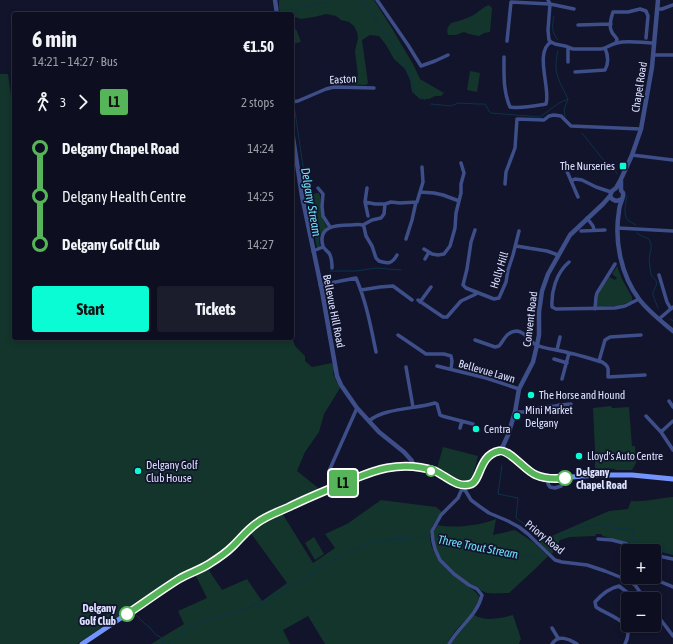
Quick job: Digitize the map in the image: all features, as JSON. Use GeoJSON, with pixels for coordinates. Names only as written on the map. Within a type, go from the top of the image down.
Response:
{"type":"FeatureCollection","features":[{"type":"Feature","properties":{"kind":"main road"},"geometry":{"type":"LineString","coordinates":[[82,644],[179,579],[209,565],[232,547],[257,523],[311,497],[372,472],[388,468],[419,467],[435,472],[463,487],[472,484],[476,480],[482,464],[487,458],[493,453],[504,451],[535,475],[548,478],[597,475],[632,475],[673,479]]}},
{"type":"Feature","properties":{"kind":"street"},"geometry":{"type":"LineString","coordinates":[[275,0],[277,12]]}},
{"type":"Feature","properties":{"kind":"street"},"geometry":{"type":"LineString","coordinates":[[377,0],[421,66],[448,55]]}},
{"type":"Feature","properties":{"kind":"street","name":"Chapel Road"},"geometry":{"type":"LineString","coordinates":[[619,189],[621,179],[632,155],[641,129],[652,67],[658,0]]}},
{"type":"Feature","properties":{"kind":"street"},"geometry":{"type":"LineString","coordinates":[[507,40],[510,1],[549,2],[574,10]]}},
{"type":"Feature","properties":{"kind":"street"},"geometry":{"type":"LineString","coordinates":[[549,2],[549,40],[555,44],[573,49],[601,49],[616,43],[653,43]]}},
{"type":"Feature","properties":{"kind":"street"},"geometry":{"type":"LineString","coordinates":[[657,9],[662,9],[673,5]]}},
{"type":"Feature","properties":{"kind":"street"},"geometry":{"type":"LineString","coordinates":[[616,43],[617,40],[611,31],[613,12],[628,12],[640,9],[645,10],[648,16],[646,38]]}},
{"type":"Feature","properties":{"kind":"street"},"geometry":{"type":"LineString","coordinates":[[578,25],[611,24]]}},
{"type":"Feature","properties":{"kind":"street"},"geometry":{"type":"LineString","coordinates":[[504,57],[505,92],[510,107],[524,108],[546,104],[544,51],[551,42]]}},
{"type":"Feature","properties":{"kind":"street"},"geometry":{"type":"LineString","coordinates":[[568,48],[568,62]]}},
{"type":"Feature","properties":{"kind":"street"},"geometry":{"type":"LineString","coordinates":[[575,72],[606,70],[608,61],[605,48]]}},
{"type":"Feature","properties":{"kind":"street"},"geometry":{"type":"LineString","coordinates":[[653,55],[673,56]]}},
{"type":"Feature","properties":{"kind":"street","name":"Easton"},"geometry":{"type":"LineString","coordinates":[[294,102],[326,89],[374,88]]}},
{"type":"Feature","properties":{"kind":"street"},"geometry":{"type":"LineString","coordinates":[[505,184],[506,172],[515,148],[517,119],[544,120],[549,116],[554,115],[561,116],[571,126],[641,129]]}},
{"type":"Feature","properties":{"kind":"street","name":"Bellevue Hill Road"},"geometry":{"type":"LineString","coordinates":[[294,144],[302,196],[314,251],[337,376],[357,408],[379,432],[404,452],[412,461],[413,467]]}},
{"type":"Feature","properties":{"kind":"street"},"geometry":{"type":"LineString","coordinates":[[632,155],[673,160]]}},
{"type":"Feature","properties":{"kind":"street"},"geometry":{"type":"LineString","coordinates":[[563,162],[578,197]]}},
{"type":"Feature","properties":{"kind":"street"},"geometry":{"type":"LineString","coordinates":[[424,250],[438,255],[444,254],[448,250],[455,228],[456,213],[464,173],[461,163]]}},
{"type":"Feature","properties":{"kind":"street"},"geometry":{"type":"LineString","coordinates":[[406,239],[423,182],[422,167]]}},
{"type":"Feature","properties":{"kind":"street"},"geometry":{"type":"LineString","coordinates":[[571,181],[575,179],[582,180],[611,194],[619,211]]}},
{"type":"Feature","properties":{"kind":"street"},"geometry":{"type":"LineString","coordinates":[[318,188],[323,194],[322,206],[324,216],[330,227]]}},
{"type":"Feature","properties":{"kind":"street"},"geometry":{"type":"LineString","coordinates":[[367,188],[365,202],[368,216]]}},
{"type":"Feature","properties":{"kind":"street"},"geometry":{"type":"LineString","coordinates":[[611,194],[613,190],[619,189],[623,193],[619,211],[618,243],[626,277],[639,299],[673,331]]}},
{"type":"Feature","properties":{"kind":"street"},"geometry":{"type":"LineString","coordinates":[[420,192],[443,195],[459,201]]}},
{"type":"Feature","properties":{"kind":"street","name":"Convent Road"},"geometry":{"type":"LineString","coordinates":[[500,451],[508,435],[515,412],[519,389],[533,362],[539,335],[539,312],[542,291],[548,274],[570,235],[603,204],[611,194]]}},
{"type":"Feature","properties":{"kind":"street"},"geometry":{"type":"LineString","coordinates":[[614,201],[619,201],[622,199]]}},
{"type":"Feature","properties":{"kind":"street","name":"Convent Road"},"geometry":{"type":"LineString","coordinates":[[603,204],[614,201]]}},
{"type":"Feature","properties":{"kind":"street"},"geometry":{"type":"LineString","coordinates":[[365,202],[385,204],[391,202],[416,202]]}},
{"type":"Feature","properties":{"kind":"street"},"geometry":{"type":"LineString","coordinates":[[332,268],[332,259],[323,247],[322,236],[325,231],[330,227],[342,225],[363,225],[372,220],[381,218],[384,214],[385,204]]}},
{"type":"Feature","properties":{"kind":"street"},"geometry":{"type":"LineString","coordinates":[[587,218],[594,230]]}},
{"type":"Feature","properties":{"kind":"street"},"geometry":{"type":"LineString","coordinates":[[363,225],[366,236],[372,246],[376,258],[379,261],[390,263],[397,255]]}},
{"type":"Feature","properties":{"kind":"street"},"geometry":{"type":"LineString","coordinates":[[618,228],[673,231]]}},
{"type":"Feature","properties":{"kind":"street","name":"Holly Hill"},"geometry":{"type":"LineString","coordinates":[[474,230],[463,285],[466,288],[494,299],[499,298],[506,282],[519,231]]}},
{"type":"Feature","properties":{"kind":"street"},"geometry":{"type":"LineString","coordinates":[[582,231],[604,230]]}},
{"type":"Feature","properties":{"kind":"street","name":"Holly Hill"},"geometry":{"type":"LineString","coordinates":[[516,246],[553,252],[558,255]]}},
{"type":"Feature","properties":{"kind":"street"},"geometry":{"type":"LineString","coordinates":[[314,251],[323,247]]}},
{"type":"Feature","properties":{"kind":"street"},"geometry":{"type":"LineString","coordinates":[[425,259],[429,252]]}},
{"type":"Feature","properties":{"kind":"street"},"geometry":{"type":"LineString","coordinates":[[569,262],[558,277],[554,287],[551,300],[552,307],[556,309],[595,309],[620,307],[639,299]]}},
{"type":"Feature","properties":{"kind":"street"},"geometry":{"type":"LineString","coordinates":[[595,309],[597,293],[615,264]]}},
{"type":"Feature","properties":{"kind":"street"},"geometry":{"type":"LineString","coordinates":[[659,275],[667,302],[672,308],[659,319]]}},
{"type":"Feature","properties":{"kind":"street"},"geometry":{"type":"LineString","coordinates":[[320,285],[356,278],[361,290],[376,352]]}},
{"type":"Feature","properties":{"kind":"street"},"geometry":{"type":"LineString","coordinates":[[361,290],[380,286],[394,286],[412,300]]}},
{"type":"Feature","properties":{"kind":"street","name":"Holly Hill"},"geometry":{"type":"LineString","coordinates":[[431,287],[419,301],[443,317],[447,317],[461,301],[476,294],[477,292]]}},
{"type":"Feature","properties":{"kind":"street"},"geometry":{"type":"LineString","coordinates":[[475,340],[495,347],[499,346],[508,334],[516,331],[522,333],[530,341],[537,345],[569,352],[606,364],[608,368],[608,377],[645,375]]}},
{"type":"Feature","properties":{"kind":"street","name":"Bellevue Lawn"},"geometry":{"type":"LineString","coordinates":[[398,335],[426,354],[444,354],[451,356],[451,370]]}},
{"type":"Feature","properties":{"kind":"street"},"geometry":{"type":"LineString","coordinates":[[599,361],[604,340],[610,337],[640,335]]}},
{"type":"Feature","properties":{"kind":"street"},"geometry":{"type":"LineString","coordinates":[[557,350],[560,337]]}},
{"type":"Feature","properties":{"kind":"street"},"geometry":{"type":"LineString","coordinates":[[562,379],[569,352]]}},
{"type":"Feature","properties":{"kind":"street"},"geometry":{"type":"LineString","coordinates":[[554,359],[567,363]]}},
{"type":"Feature","properties":{"kind":"street","name":"Bellevue Lawn"},"geometry":{"type":"LineString","coordinates":[[438,366],[486,378],[519,389]]}},
{"type":"Feature","properties":{"kind":"street"},"geometry":{"type":"LineString","coordinates":[[406,367],[413,407]]}},
{"type":"Feature","properties":{"kind":"street"},"geometry":{"type":"LineString","coordinates":[[669,401],[673,407]]}},
{"type":"Feature","properties":{"kind":"street"},"geometry":{"type":"LineString","coordinates":[[370,421],[382,414],[413,407],[437,404],[440,415],[472,424]]}},
{"type":"Feature","properties":{"kind":"street"},"geometry":{"type":"LineString","coordinates":[[515,412],[526,412],[541,407],[571,404]]}},
{"type":"Feature","properties":{"kind":"street"},"geometry":{"type":"LineString","coordinates":[[329,471],[357,408]]}},
{"type":"Feature","properties":{"kind":"street"},"geometry":{"type":"LineString","coordinates":[[646,416],[661,432],[673,450]]}},
{"type":"Feature","properties":{"kind":"street"},"geometry":{"type":"LineString","coordinates":[[460,428],[462,421]]}},
{"type":"Feature","properties":{"kind":"street"},"geometry":{"type":"LineString","coordinates":[[661,432],[673,421]]}},
{"type":"Feature","properties":{"kind":"street"},"geometry":{"type":"LineString","coordinates":[[548,478],[548,484],[550,487],[555,488],[561,486]]}},
{"type":"Feature","properties":{"kind":"street"},"geometry":{"type":"LineString","coordinates":[[449,644],[474,613],[480,603],[482,595],[477,589],[454,574],[440,560],[434,550],[432,541],[432,531],[444,512],[458,498],[463,487]]}},
{"type":"Feature","properties":{"kind":"street","name":"Priory Road"},"geometry":{"type":"LineString","coordinates":[[463,487],[472,500],[479,506],[489,513],[508,520],[519,527],[555,560],[587,565],[605,571],[625,579],[635,585],[640,592]]}},
{"type":"Feature","properties":{"kind":"street"},"geometry":{"type":"LineString","coordinates":[[598,539],[612,540],[627,544]]}},
{"type":"Feature","properties":{"kind":"street"},"geometry":{"type":"LineString","coordinates":[[661,556],[673,559]]}},
{"type":"Feature","properties":{"kind":"street"},"geometry":{"type":"LineString","coordinates":[[661,582],[673,586]]}},
{"type":"Feature","properties":{"kind":"street"},"geometry":{"type":"LineString","coordinates":[[621,621],[603,612],[596,607],[594,602],[614,587],[619,586],[627,592]]}},
{"type":"Feature","properties":{"kind":"street"},"geometry":{"type":"LineString","coordinates":[[661,620],[673,636]]}},
{"type":"Feature","properties":{"kind":"street"},"geometry":{"type":"LineString","coordinates":[[552,628],[558,638],[577,644]]}},
{"type":"Feature","properties":{"kind":"street"},"geometry":{"type":"LineString","coordinates":[[625,644],[628,632]]}},
{"type":"Feature","properties":{"kind":"street"},"geometry":{"type":"LineString","coordinates":[[552,644],[558,638]]}},
{"type":"Feature","properties":{"kind":"green space"},"geometry":{"type":"Polygon","coordinates":[[[279,0],[374,0],[414,66],[420,79],[444,93],[441,96],[435,96],[429,99],[420,99],[412,92],[410,80],[405,69],[394,59],[379,36],[370,35],[362,40],[368,83],[366,85],[340,83],[344,76],[358,76],[355,51],[358,38],[354,26],[336,16],[326,14],[301,19],[294,18],[294,12],[280,12],[279,0]]]}},
{"type":"Feature","properties":{"kind":"green space"},"geometry":{"type":"Polygon","coordinates":[[[489,5],[492,8],[490,32],[479,36],[464,32],[456,35],[448,35],[447,30],[451,23],[470,17],[489,5]]]}},
{"type":"Feature","properties":{"kind":"green space"},"geometry":{"type":"Polygon","coordinates":[[[294,27],[297,31],[301,42],[294,44],[294,27]]]}},
{"type":"Feature","properties":{"kind":"green space"},"geometry":{"type":"Polygon","coordinates":[[[470,71],[480,73],[477,92],[467,90],[470,71]]]}},
{"type":"Feature","properties":{"kind":"green space"},"geometry":{"type":"Polygon","coordinates":[[[0,74],[8,74],[12,103],[12,340],[293,340],[295,346],[305,356],[305,361],[312,367],[332,363],[334,369],[333,374],[340,388],[324,414],[319,432],[305,452],[297,471],[322,491],[276,511],[251,524],[231,545],[207,563],[184,573],[77,644],[0,644],[0,74]]]}},
{"type":"Feature","properties":{"kind":"green space"},"geometry":{"type":"Polygon","coordinates":[[[317,193],[320,195],[323,220],[327,227],[319,238],[320,247],[317,248],[307,196],[317,193]]]}},
{"type":"Feature","properties":{"kind":"green space"},"geometry":{"type":"Polygon","coordinates":[[[617,266],[632,297],[632,301],[618,306],[597,307],[596,303],[598,295],[602,287],[609,277],[615,280],[617,278],[612,274],[617,266]]]}},
{"type":"Feature","properties":{"kind":"green space"},"geometry":{"type":"Polygon","coordinates":[[[611,406],[612,408],[629,407],[632,446],[635,446],[636,463],[632,470],[595,470],[593,408],[611,406]]]}},
{"type":"Feature","properties":{"kind":"green space"},"geometry":{"type":"Polygon","coordinates":[[[443,447],[478,456],[474,472],[477,473],[472,481],[454,477],[437,468],[443,447]]]}},
{"type":"Feature","properties":{"kind":"green space"},"geometry":{"type":"Polygon","coordinates":[[[673,497],[673,555],[661,552],[661,544],[632,544],[628,542],[628,544],[601,534],[596,534],[595,536],[570,537],[560,540],[552,554],[539,542],[609,511],[628,509],[631,501],[673,497]]]}},
{"type":"Feature","properties":{"kind":"green space"},"geometry":{"type":"Polygon","coordinates":[[[381,500],[436,507],[442,512],[435,522],[430,534],[432,548],[444,566],[473,589],[479,596],[476,607],[452,635],[447,644],[325,644],[308,616],[283,630],[290,644],[151,644],[184,624],[178,611],[207,598],[195,574],[208,569],[222,590],[247,579],[262,601],[287,583],[250,532],[270,517],[282,513],[313,563],[335,548],[325,534],[347,524],[381,500]]]}},
{"type":"Feature","properties":{"kind":"green space"},"geometry":{"type":"Polygon","coordinates":[[[496,519],[493,535],[515,530],[533,542],[548,556],[509,593],[487,593],[464,580],[453,572],[443,561],[435,546],[433,532],[438,525],[451,527],[467,526],[496,519]]]}},
{"type":"Feature","properties":{"kind":"green space"},"geometry":{"type":"Polygon","coordinates":[[[314,537],[324,554],[315,560],[305,543],[314,537]]]}},
{"type":"Feature","properties":{"kind":"green space"},"geometry":{"type":"Polygon","coordinates":[[[474,615],[488,619],[513,615],[521,639],[519,644],[450,644],[458,632],[474,615]]]}},
{"type":"Feature","properties":{"kind":"waterway"},"geometry":{"type":"LineString","coordinates":[[362,0],[381,27],[410,74],[414,92],[425,100]]}},
{"type":"Feature","properties":{"kind":"waterway"},"geometry":{"type":"LineString","coordinates":[[290,12],[291,10],[327,2]]}},
{"type":"Feature","properties":{"kind":"waterway"},"geometry":{"type":"LineString","coordinates":[[554,16],[553,29],[558,40]]}},
{"type":"Feature","properties":{"kind":"waterway"},"geometry":{"type":"LineString","coordinates":[[558,51],[556,69],[568,99],[564,110],[565,117]]}},
{"type":"Feature","properties":{"kind":"waterway"},"geometry":{"type":"LineString","coordinates":[[431,104],[451,106],[458,103],[484,104],[491,113],[540,117],[559,103],[568,99]]}},
{"type":"Feature","properties":{"kind":"waterway","name":"Delgany Stream"},"geometry":{"type":"LineString","coordinates":[[295,111],[302,160],[318,246]]}},
{"type":"Feature","properties":{"kind":"waterway"},"geometry":{"type":"LineString","coordinates":[[582,133],[606,163],[615,170],[617,174]]}},
{"type":"Feature","properties":{"kind":"waterway"},"geometry":{"type":"LineString","coordinates":[[627,196],[625,214],[627,219],[636,225]]}},
{"type":"Feature","properties":{"kind":"waterway"},"geometry":{"type":"LineString","coordinates":[[637,233],[649,239],[651,244],[649,259],[651,275],[657,282],[653,295],[658,308]]}},
{"type":"Feature","properties":{"kind":"waterway","name":"Delgany Stream"},"geometry":{"type":"LineString","coordinates":[[330,271],[356,271],[376,268],[401,270]]}},
{"type":"Feature","properties":{"kind":"waterway","name":"Delgany Stream"},"geometry":{"type":"LineString","coordinates":[[502,465],[498,494],[518,498],[516,518],[543,536],[552,548]]}},
{"type":"Feature","properties":{"kind":"waterway","name":"Three Trout Stream"},"geometry":{"type":"LineString","coordinates":[[435,537],[505,554],[530,556],[545,554],[562,536],[573,530],[588,526],[602,525],[631,529],[636,543],[673,553]]}},
{"type":"Feature","properties":{"kind":"waterway","name":"Three Trout Stream"},"geometry":{"type":"LineString","coordinates":[[169,644],[189,627],[266,601],[329,562],[352,550],[371,543],[390,539],[432,537]]}},
{"type":"Feature","properties":{"kind":"waterway"},"geometry":{"type":"LineString","coordinates":[[135,614],[156,635],[162,638],[163,644]]}},
{"type":"Feature","properties":{"kind":"bus line","name":"L1"},"geometry":{"type":"LineString","coordinates":[[127,614],[187,574],[209,565],[232,547],[248,530],[269,516],[298,502],[372,472],[388,468],[419,467],[435,472],[462,485],[468,485],[472,484],[476,480],[482,464],[487,458],[493,453],[504,451],[535,475],[542,478],[565,478]]}},
{"type":"Feature","properties":{"kind":"place","name":"The Nurseries"},"geometry":{"type":"Point","coordinates":[623,166]}},
{"type":"Feature","properties":{"kind":"place","name":"The Horse and Hound"},"geometry":{"type":"Point","coordinates":[531,395]}},
{"type":"Feature","properties":{"kind":"place","name":"Mini Market Delgany"},"geometry":{"type":"Point","coordinates":[517,416]}},
{"type":"Feature","properties":{"kind":"place","name":"Centra"},"geometry":{"type":"Point","coordinates":[476,429]}},
{"type":"Feature","properties":{"kind":"place","name":"Lloyd's Auto Centre"},"geometry":{"type":"Point","coordinates":[579,456]}},
{"type":"Feature","properties":{"kind":"place","name":"Delgany Golf Club House"},"geometry":{"type":"Point","coordinates":[138,471]}},
{"type":"Feature","properties":{"kind":"place","name":"Delgany Chapel Road"},"geometry":{"type":"Point","coordinates":[565,478]}},
{"type":"Feature","properties":{"kind":"place","name":"Delgany Golf Club"},"geometry":{"type":"Point","coordinates":[127,614]}}]}
